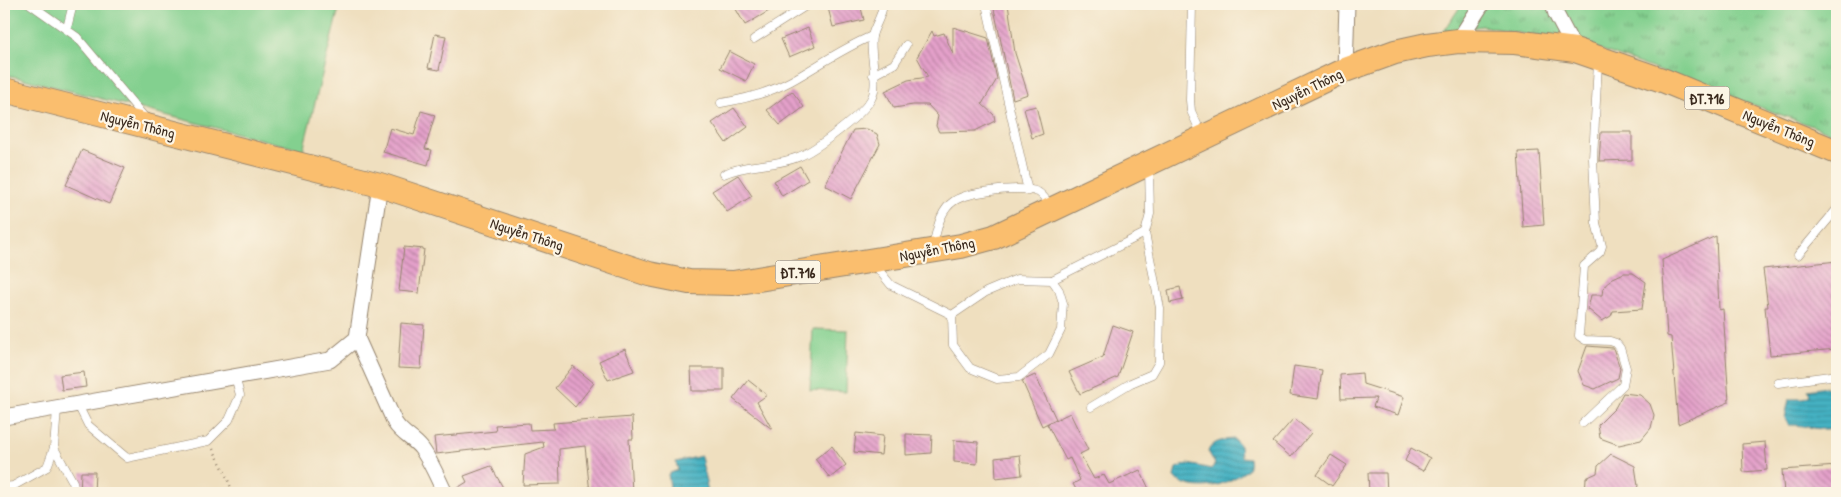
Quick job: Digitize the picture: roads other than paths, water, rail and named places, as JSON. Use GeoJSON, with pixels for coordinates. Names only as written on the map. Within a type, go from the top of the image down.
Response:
{"type":"FeatureCollection","features":[{"type":"Feature","properties":{"kind":"main road","name":"Nguyễn Thông"},"geometry":{"type":"LineString","coordinates":[[4,90],[380,185],[649,274],[689,282],[733,283],[961,246],[994,237],[1149,162],[1204,139],[1345,70],[1395,52],[1458,41],[1515,42],[1575,50],[1598,60],[1665,81],[1837,152]]}},
{"type":"Feature","properties":{"kind":"street"},"geometry":{"type":"LineString","coordinates":[[1345,70],[1347,4]]}},
{"type":"Feature","properties":{"kind":"street"},"geometry":{"type":"LineString","coordinates":[[1458,41],[1482,4]]}},
{"type":"Feature","properties":{"kind":"street"},"geometry":{"type":"LineString","coordinates":[[1553,4],[1556,14],[1575,50]]}},
{"type":"Feature","properties":{"kind":"street"},"geometry":{"type":"LineString","coordinates":[[380,185],[357,338],[395,423],[400,431],[415,441],[422,449],[446,493]]}},
{"type":"Feature","properties":{"kind":"street"},"geometry":{"type":"LineString","coordinates":[[4,417],[330,360],[357,338]]}},
{"type":"Feature","properties":{"kind":"lane"},"geometry":{"type":"LineString","coordinates":[[30,4],[67,28],[153,128]]}},
{"type":"Feature","properties":{"kind":"lane"},"geometry":{"type":"LineString","coordinates":[[67,28],[73,4]]}},
{"type":"Feature","properties":{"kind":"lane"},"geometry":{"type":"LineString","coordinates":[[754,39],[808,4]]}},
{"type":"Feature","properties":{"kind":"lane"},"geometry":{"type":"LineString","coordinates":[[724,174],[737,168],[798,157],[824,142],[863,110],[873,97],[872,36],[882,14],[882,4]]}},
{"type":"Feature","properties":{"kind":"lane"},"geometry":{"type":"LineString","coordinates":[[986,4],[1028,191]]}},
{"type":"Feature","properties":{"kind":"lane"},"geometry":{"type":"LineString","coordinates":[[1192,4],[1190,100],[1191,111],[1204,139]]}},
{"type":"Feature","properties":{"kind":"lane"},"geometry":{"type":"LineString","coordinates":[[721,103],[762,94],[790,82],[852,45],[872,36]]}},
{"type":"Feature","properties":{"kind":"lane"},"geometry":{"type":"LineString","coordinates":[[873,75],[894,64],[906,45]]}},
{"type":"Feature","properties":{"kind":"lane"},"geometry":{"type":"LineString","coordinates":[[1583,423],[1623,385],[1626,374],[1623,357],[1616,343],[1585,340],[1579,336],[1584,266],[1600,252],[1602,246],[1596,223],[1594,159],[1598,60]]}},
{"type":"Feature","properties":{"kind":"lane"},"geometry":{"type":"LineString","coordinates":[[1091,407],[1132,383],[1152,374],[1159,362],[1160,308],[1145,233],[1150,214],[1149,162]]}},
{"type":"Feature","properties":{"kind":"lane"},"geometry":{"type":"LineString","coordinates":[[932,250],[941,216],[954,201],[980,193],[1012,189],[1038,192],[1055,209]]}},
{"type":"Feature","properties":{"kind":"lane"},"geometry":{"type":"LineString","coordinates":[[1798,255],[1837,208]]}},
{"type":"Feature","properties":{"kind":"lane"},"geometry":{"type":"LineString","coordinates":[[952,315],[986,292],[1017,279],[1052,280],[1145,233]]}},
{"type":"Feature","properties":{"kind":"lane"},"geometry":{"type":"LineString","coordinates":[[871,260],[891,285],[952,315]]}},
{"type":"Feature","properties":{"kind":"lane"},"geometry":{"type":"LineString","coordinates":[[952,315],[953,345],[970,368],[997,379],[1019,377],[1049,354],[1061,330],[1063,303],[1059,290],[1052,280]]}},
{"type":"Feature","properties":{"kind":"lane"},"geometry":{"type":"LineString","coordinates":[[77,403],[88,425],[127,458],[208,442],[229,420],[240,395],[235,376]]}},
{"type":"Feature","properties":{"kind":"lane"},"geometry":{"type":"LineString","coordinates":[[1778,383],[1837,376]]}},
{"type":"Feature","properties":{"kind":"lane"},"geometry":{"type":"LineString","coordinates":[[4,487],[13,486],[47,467],[54,448],[57,409]]}},
{"type":"Feature","properties":{"kind":"lane"},"geometry":{"type":"LineString","coordinates":[[54,448],[73,482],[75,493]]}},
{"type":"Feature","properties":{"kind":"water"},"geometry":{"type":"Polygon","coordinates":[[[1826,387],[1830,390],[1833,399],[1837,399],[1837,427],[1819,429],[1789,425],[1785,418],[1789,399],[1802,399],[1810,395],[1808,390],[1826,387]]]}},
{"type":"Feature","properties":{"kind":"water"},"geometry":{"type":"Polygon","coordinates":[[[1234,439],[1240,446],[1241,457],[1249,458],[1249,467],[1243,473],[1231,480],[1206,487],[1189,485],[1174,478],[1176,468],[1188,464],[1211,469],[1215,464],[1208,451],[1210,448],[1219,442],[1234,439]]]}},
{"type":"Feature","properties":{"kind":"water"},"geometry":{"type":"Polygon","coordinates":[[[701,456],[708,493],[671,493],[668,474],[678,470],[676,462],[701,456]]]}}]}
